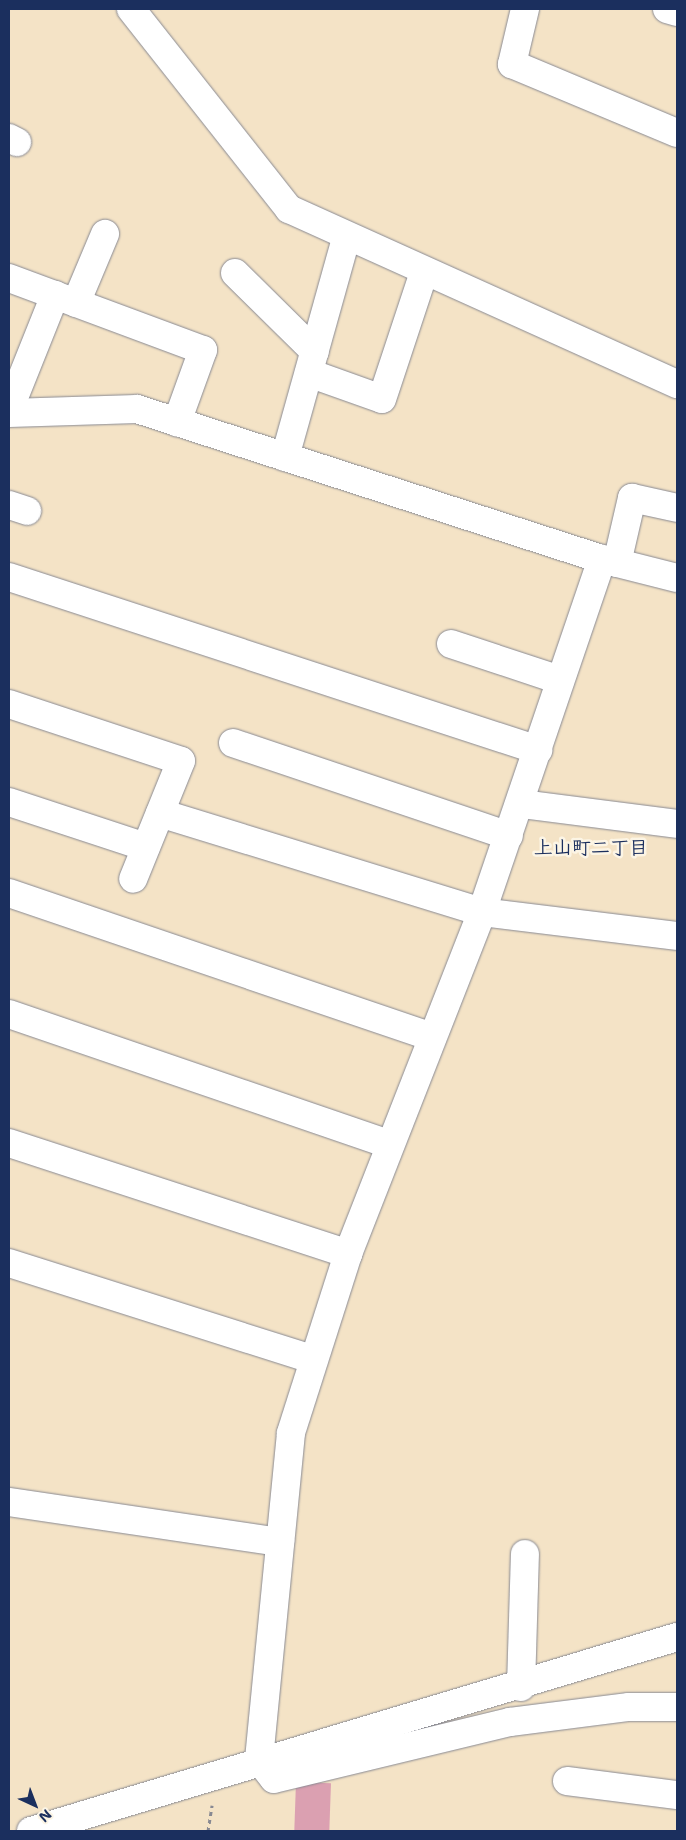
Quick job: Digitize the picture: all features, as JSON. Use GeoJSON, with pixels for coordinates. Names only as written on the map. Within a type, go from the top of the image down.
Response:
{"type":"FeatureCollection","features":[{"type":"Feature","properties":{"kind":"street"},"geometry":{"type":"LineString","coordinates":[[131,9],[288,209],[346,238],[677,384]]}},
{"type":"Feature","properties":{"kind":"street"},"geometry":{"type":"LineString","coordinates":[[524,9],[512,64],[677,133]]}},
{"type":"Feature","properties":{"kind":"street"},"geometry":{"type":"LineString","coordinates":[[667,9],[677,12]]}},
{"type":"Feature","properties":{"kind":"street"},"geometry":{"type":"LineString","coordinates":[[105,234],[65,299],[9,411],[137,409],[610,561],[677,578]]}},
{"type":"Feature","properties":{"kind":"street"},"geometry":{"type":"LineString","coordinates":[[285,457],[346,238]]}},
{"type":"Feature","properties":{"kind":"street"},"geometry":{"type":"LineString","coordinates":[[235,273],[312,363],[382,399],[424,272]]}},
{"type":"Feature","properties":{"kind":"street"},"geometry":{"type":"LineString","coordinates":[[9,278],[203,350],[177,422]]}},
{"type":"Feature","properties":{"kind":"street"},"geometry":{"type":"LineString","coordinates":[[677,508],[632,498],[610,561],[560,680],[521,804],[482,912],[389,1144],[348,1254],[312,1359],[291,1433],[259,1760],[274,1779],[510,1722],[629,1707],[677,1707]]}},
{"type":"Feature","properties":{"kind":"street"},"geometry":{"type":"LineString","coordinates":[[9,578],[538,750]]}},
{"type":"Feature","properties":{"kind":"street"},"geometry":{"type":"LineString","coordinates":[[451,644],[560,680]]}},
{"type":"Feature","properties":{"kind":"street"},"geometry":{"type":"LineString","coordinates":[[9,704],[181,761],[133,879]]}},
{"type":"Feature","properties":{"kind":"street"},"geometry":{"type":"LineString","coordinates":[[233,744],[509,836]]}},
{"type":"Feature","properties":{"kind":"street"},"geometry":{"type":"LineString","coordinates":[[9,802],[146,847]]}},
{"type":"Feature","properties":{"kind":"street"},"geometry":{"type":"LineString","coordinates":[[521,804],[677,824]]}},
{"type":"Feature","properties":{"kind":"street"},"geometry":{"type":"LineString","coordinates":[[160,813],[482,912],[677,936]]}},
{"type":"Feature","properties":{"kind":"street"},"geometry":{"type":"LineString","coordinates":[[9,893],[432,1037]]}},
{"type":"Feature","properties":{"kind":"street"},"geometry":{"type":"LineString","coordinates":[[9,1014],[389,1144]]}},
{"type":"Feature","properties":{"kind":"street"},"geometry":{"type":"LineString","coordinates":[[9,1143],[348,1254]]}},
{"type":"Feature","properties":{"kind":"street"},"geometry":{"type":"LineString","coordinates":[[9,1263],[312,1359]]}},
{"type":"Feature","properties":{"kind":"street"},"geometry":{"type":"LineString","coordinates":[[9,1502],[280,1542]]}},
{"type":"Feature","properties":{"kind":"street"},"geometry":{"type":"LineString","coordinates":[[521,1687],[525,1554]]}},
{"type":"Feature","properties":{"kind":"street"},"geometry":{"type":"LineString","coordinates":[[31,1831],[259,1760],[521,1687],[677,1637]]}},
{"type":"Feature","properties":{"kind":"street"},"geometry":{"type":"LineString","coordinates":[[567,1780],[677,1795]]}},
{"type":"Feature","properties":{"kind":"building"},"geometry":{"type":"Polygon","coordinates":[[[296,1782],[331,1783],[329,1831],[294,1831],[296,1782]]]}},
{"type":"Feature","properties":{"kind":"district","name":"上山町二丁目"},"geometry":{"type":"Point","coordinates":[591,848]}}]}
